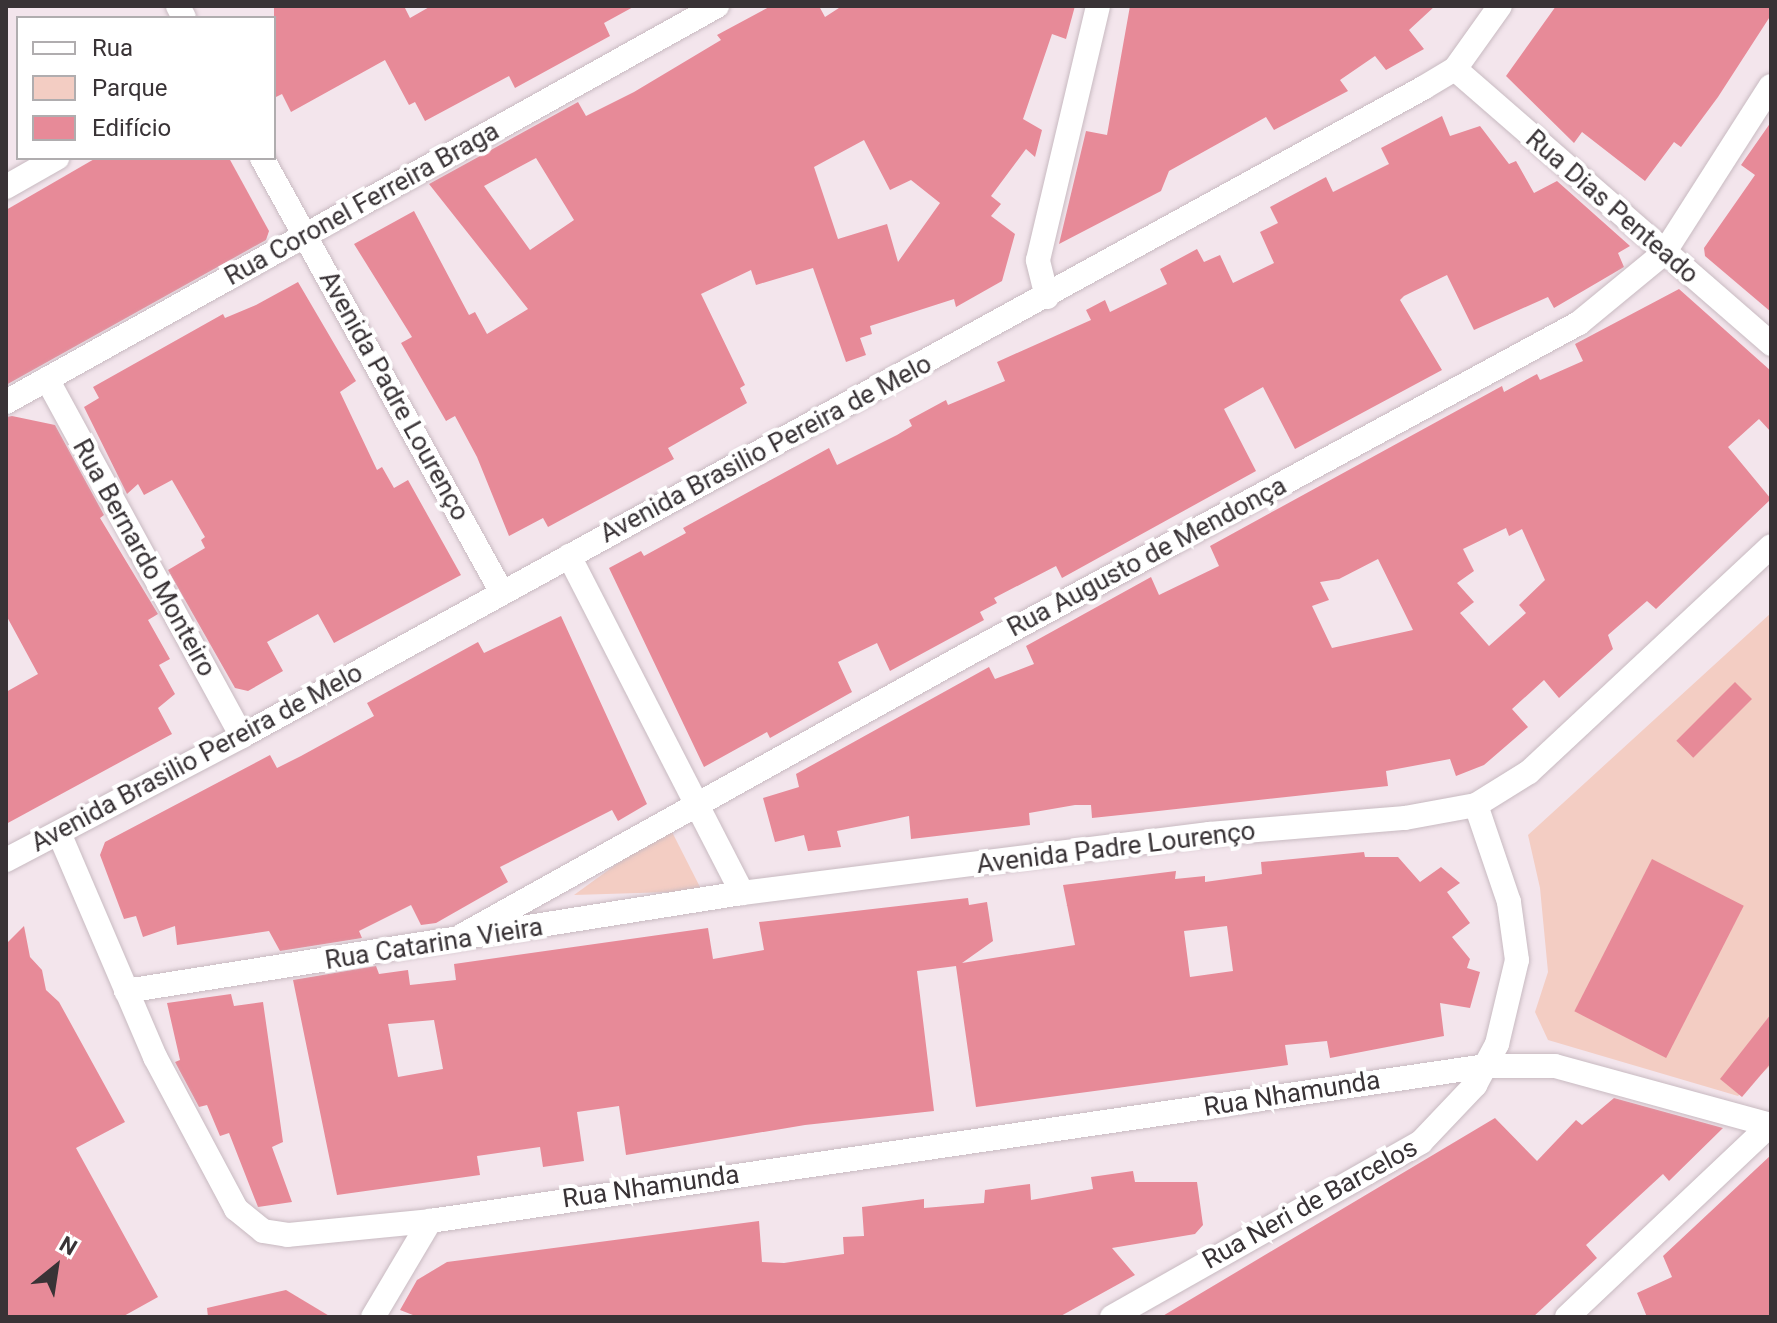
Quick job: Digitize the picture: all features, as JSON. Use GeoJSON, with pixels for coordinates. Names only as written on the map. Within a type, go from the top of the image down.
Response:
{"type":"FeatureCollection","features":[{"type":"Feature","properties":{"kind":"street","name":"Rua Coronel Ferreira Braga"},"geometry":{"type":"LineString","coordinates":[[6,402],[717,6]]}},
{"type":"Feature","properties":{"kind":"street"},"geometry":{"type":"LineString","coordinates":[[1047,297],[1038,260],[1098,6]]}},
{"type":"Feature","properties":{"kind":"street","name":"Avenida Brasilio Pereira de Melo"},"geometry":{"type":"LineString","coordinates":[[6,860],[242,736],[1047,297],[1455,69],[1500,6]]}},
{"type":"Feature","properties":{"kind":"street","name":"Rua Dias Penteado"},"geometry":{"type":"LineString","coordinates":[[1455,69],[1771,344]]}},
{"type":"Feature","properties":{"kind":"street","name":"Rua Augusto de Mendonça"},"geometry":{"type":"LineString","coordinates":[[447,944],[696,804],[1579,323],[1664,253],[1771,86]]}},
{"type":"Feature","properties":{"kind":"street"},"geometry":{"type":"LineString","coordinates":[[6,187],[53,160]]}},
{"type":"Feature","properties":{"kind":"street","name":"Avenida Padre Lourenço"},"geometry":{"type":"LineString","coordinates":[[263,160],[502,592]]}},
{"type":"Feature","properties":{"kind":"street","name":"Rua Bernardo Monteiro"},"geometry":{"type":"LineString","coordinates":[[47,379],[242,736]]}},
{"type":"Feature","properties":{"kind":"street","name":"Avenida Padre Lourenço"},"geometry":{"type":"LineString","coordinates":[[742,893],[1209,834],[1405,818],[1476,805],[1529,772],[1771,546]]}},
{"type":"Feature","properties":{"kind":"street"},"geometry":{"type":"LineString","coordinates":[[569,556],[742,893]]}},
{"type":"Feature","properties":{"kind":"street"},"geometry":{"type":"LineString","coordinates":[[1476,805],[1497,858],[1516,938],[1515,982],[1486,1066]]}},
{"type":"Feature","properties":{"kind":"street","name":"Rua Nhamunda"},"geometry":{"type":"LineString","coordinates":[[59,833],[126,991],[210,1163],[250,1225],[288,1235],[430,1221],[1486,1066],[1555,1066],[1771,1124]]}},
{"type":"Feature","properties":{"kind":"street","name":"Rua Catarina Vieira"},"geometry":{"type":"LineString","coordinates":[[126,991],[447,944],[742,893]]}},
{"type":"Feature","properties":{"kind":"street","name":"Rua Neri de Barcelos"},"geometry":{"type":"LineString","coordinates":[[1112,1317],[1421,1142],[1449,1117],[1486,1066]]}},
{"type":"Feature","properties":{"kind":"street"},"geometry":{"type":"LineString","coordinates":[[1567,1317],[1771,1124]]}},
{"type":"Feature","properties":{"kind":"street"},"geometry":{"type":"LineString","coordinates":[[373,1317],[430,1221]]}},
{"type":"Feature","properties":{"kind":"green space"},"geometry":{"type":"Polygon","coordinates":[[[1771,613],[1771,1065],[1738,1096],[1548,1040],[1535,1012],[1548,972],[1540,888],[1528,835],[1771,613]]]}},
{"type":"Feature","properties":{"kind":"green space"},"geometry":{"type":"Polygon","coordinates":[[[669,826],[702,891],[574,895],[669,826]]]}},
{"type":"Feature","properties":{"kind":"building"},"geometry":{"type":"Polygon","coordinates":[[[274,6],[404,6],[410,18],[431,6],[635,6],[604,23],[610,36],[515,88],[509,76],[425,121],[415,102],[409,105],[385,60],[291,112],[282,94],[276,97],[274,6]]]}},
{"type":"Feature","properties":{"kind":"building"},"geometry":{"type":"Polygon","coordinates":[[[771,6],[819,6],[825,17],[842,6],[1075,6],[1066,39],[1052,34],[1023,119],[1042,130],[1035,157],[1026,149],[991,196],[1001,204],[991,216],[1015,234],[1002,281],[956,307],[954,299],[870,326],[872,334],[860,338],[866,355],[846,362],[813,268],[756,285],[751,270],[701,294],[745,385],[740,388],[747,403],[668,448],[674,459],[548,527],[543,518],[509,536],[477,457],[455,416],[446,421],[401,343],[412,337],[354,244],[414,211],[469,315],[475,312],[487,334],[528,309],[429,184],[578,102],[586,116],[634,92],[721,40],[717,35],[771,6]],[[864,140],[814,167],[838,239],[887,224],[898,262],[940,203],[911,180],[890,190],[864,140]],[[536,158],[484,186],[530,250],[574,220],[536,158]]]}},
{"type":"Feature","properties":{"kind":"building"},"geometry":{"type":"Polygon","coordinates":[[[1130,6],[1435,6],[1409,30],[1424,49],[1386,70],[1375,56],[1340,80],[1348,91],[1274,130],[1266,117],[1169,171],[1161,191],[1059,244],[1086,131],[1107,135],[1130,6]]]}},
{"type":"Feature","properties":{"kind":"building"},"geometry":{"type":"Polygon","coordinates":[[[1556,6],[1771,6],[1771,15],[1718,97],[1681,147],[1674,142],[1645,181],[1582,132],[1574,143],[1506,76],[1556,6]]]}},
{"type":"Feature","properties":{"kind":"building"},"geometry":{"type":"Polygon","coordinates":[[[1442,116],[1450,136],[1480,126],[1509,164],[1516,161],[1534,193],[1557,181],[1630,246],[1618,253],[1624,267],[1554,308],[1548,297],[1474,330],[1447,275],[1404,296],[1400,300],[1442,370],[1295,449],[1263,387],[1224,409],[1256,471],[1062,578],[1056,566],[994,598],[997,603],[980,612],[984,620],[890,671],[877,643],[838,662],[852,692],[770,738],[767,732],[704,767],[609,568],[641,551],[644,556],[686,533],[683,528],[829,448],[837,465],[897,435],[912,426],[909,420],[946,400],[948,405],[1005,381],[997,362],[1091,320],[1086,310],[1105,300],[1110,312],[1167,284],[1160,269],[1197,249],[1204,262],[1220,255],[1233,283],[1274,263],[1260,232],[1278,223],[1270,207],[1326,177],[1333,192],[1389,164],[1381,148],[1442,116]]]}},
{"type":"Feature","properties":{"kind":"building"},"geometry":{"type":"Polygon","coordinates":[[[1771,122],[1771,312],[1705,256],[1704,248],[1755,175],[1741,165],[1771,122]]]}},
{"type":"Feature","properties":{"kind":"building"},"geometry":{"type":"Polygon","coordinates":[[[93,160],[230,160],[269,231],[266,240],[6,385],[6,210],[93,160]]]}},
{"type":"Feature","properties":{"kind":"building"},"geometry":{"type":"Polygon","coordinates":[[[298,282],[356,381],[340,392],[377,470],[382,467],[394,488],[408,480],[461,575],[334,643],[318,614],[267,642],[283,671],[248,691],[235,688],[168,570],[205,548],[201,540],[205,537],[172,480],[144,495],[138,484],[127,494],[84,407],[99,398],[93,387],[223,314],[225,318],[256,305],[298,282]]]}},
{"type":"Feature","properties":{"kind":"building"},"geometry":{"type":"Polygon","coordinates":[[[1679,289],[1771,371],[1771,432],[1759,419],[1728,447],[1771,499],[1656,609],[1647,601],[1608,635],[1613,649],[1559,698],[1544,680],[1512,709],[1528,727],[1484,765],[1456,776],[1450,759],[1386,771],[1388,786],[1092,818],[1091,805],[1075,805],[1029,813],[1030,825],[911,839],[909,816],[837,831],[841,847],[808,851],[804,835],[775,842],[763,798],[799,787],[796,774],[989,667],[995,679],[1034,664],[1026,646],[1151,577],[1159,595],[1219,566],[1210,546],[1502,386],[1504,392],[1537,374],[1540,380],[1583,361],[1575,344],[1679,289]],[[1506,528],[1463,549],[1474,571],[1457,583],[1474,602],[1460,613],[1489,646],[1526,613],[1519,605],[1545,580],[1522,529],[1509,536],[1506,528]],[[1378,559],[1339,579],[1320,582],[1329,600],[1312,606],[1332,648],[1413,630],[1378,559]]]}},
{"type":"Feature","properties":{"kind":"building"},"geometry":{"type":"Polygon","coordinates":[[[6,417],[55,425],[104,515],[100,518],[158,614],[148,620],[170,659],[159,665],[175,694],[158,708],[172,734],[6,824],[6,692],[38,674],[6,615],[6,417]]]}},
{"type":"Feature","properties":{"kind":"building"},"geometry":{"type":"Polygon","coordinates":[[[561,616],[647,804],[618,821],[612,810],[500,867],[508,882],[436,923],[421,925],[411,905],[359,931],[362,938],[280,951],[269,931],[177,945],[175,926],[143,937],[136,916],[124,919],[100,855],[105,842],[270,755],[277,768],[301,756],[374,716],[367,703],[478,642],[484,653],[561,616]]]}},
{"type":"Feature","properties":{"kind":"building"},"geometry":{"type":"Polygon","coordinates":[[[1735,682],[1752,699],[1693,758],[1676,741],[1735,682]]]}},
{"type":"Feature","properties":{"kind":"building"},"geometry":{"type":"Polygon","coordinates":[[[1364,852],[1365,857],[1398,857],[1420,882],[1441,867],[1460,883],[1447,892],[1470,923],[1452,937],[1470,959],[1467,968],[1480,972],[1470,1008],[1440,1003],[1444,1036],[1330,1058],[1327,1041],[1285,1045],[1288,1065],[976,1107],[956,966],[917,971],[934,1111],[805,1125],[626,1155],[619,1106],[577,1112],[584,1161],[543,1167],[540,1147],[477,1156],[480,1175],[337,1195],[293,980],[376,966],[379,974],[408,970],[410,985],[456,980],[454,964],[708,928],[713,959],[764,950],[759,922],[968,898],[969,905],[987,902],[993,941],[962,963],[1075,945],[1063,885],[1176,871],[1175,879],[1205,876],[1205,882],[1262,874],[1261,862],[1364,852]],[[1227,926],[1184,931],[1190,977],[1233,971],[1227,926]],[[434,1020],[388,1024],[398,1077],[443,1069],[434,1020]]]}},
{"type":"Feature","properties":{"kind":"building"},"geometry":{"type":"Polygon","coordinates":[[[1652,859],[1744,906],[1666,1058],[1574,1011],[1652,859]]]}},
{"type":"Feature","properties":{"kind":"building"},"geometry":{"type":"Polygon","coordinates":[[[24,926],[30,957],[42,970],[46,990],[59,1002],[125,1122],[76,1148],[158,1297],[122,1317],[6,1317],[6,944],[24,926]]]}},
{"type":"Feature","properties":{"kind":"building"},"geometry":{"type":"Polygon","coordinates":[[[231,994],[234,1006],[263,1002],[283,1142],[272,1147],[292,1202],[258,1207],[229,1133],[220,1136],[207,1105],[199,1107],[175,1062],[180,1060],[167,1003],[231,994]]]}},
{"type":"Feature","properties":{"kind":"building"},"geometry":{"type":"Polygon","coordinates":[[[1771,1014],[1771,1063],[1742,1097],[1720,1079],[1771,1014]]]}},
{"type":"Feature","properties":{"kind":"building"},"geometry":{"type":"Polygon","coordinates":[[[1614,1098],[1723,1128],[1669,1181],[1663,1174],[1586,1245],[1597,1258],[1533,1317],[1161,1317],[1495,1118],[1537,1161],[1576,1120],[1582,1125],[1614,1098]]]}},
{"type":"Feature","properties":{"kind":"building"},"geometry":{"type":"Polygon","coordinates":[[[1771,1155],[1771,1317],[1647,1317],[1637,1293],[1672,1277],[1663,1256],[1771,1155]]]}},
{"type":"Feature","properties":{"kind":"building"},"geometry":{"type":"Polygon","coordinates":[[[1133,1171],[1135,1182],[1197,1182],[1203,1225],[1195,1234],[1112,1248],[1135,1275],[1059,1317],[418,1317],[400,1310],[417,1280],[447,1262],[759,1221],[762,1262],[784,1263],[844,1254],[843,1237],[864,1236],[862,1207],[924,1199],[924,1208],[984,1203],[985,1190],[1030,1184],[1031,1200],[1093,1189],[1091,1177],[1133,1171]]]}},
{"type":"Feature","properties":{"kind":"building"},"geometry":{"type":"Polygon","coordinates":[[[286,1290],[331,1317],[208,1317],[207,1308],[286,1290]]]}}]}
